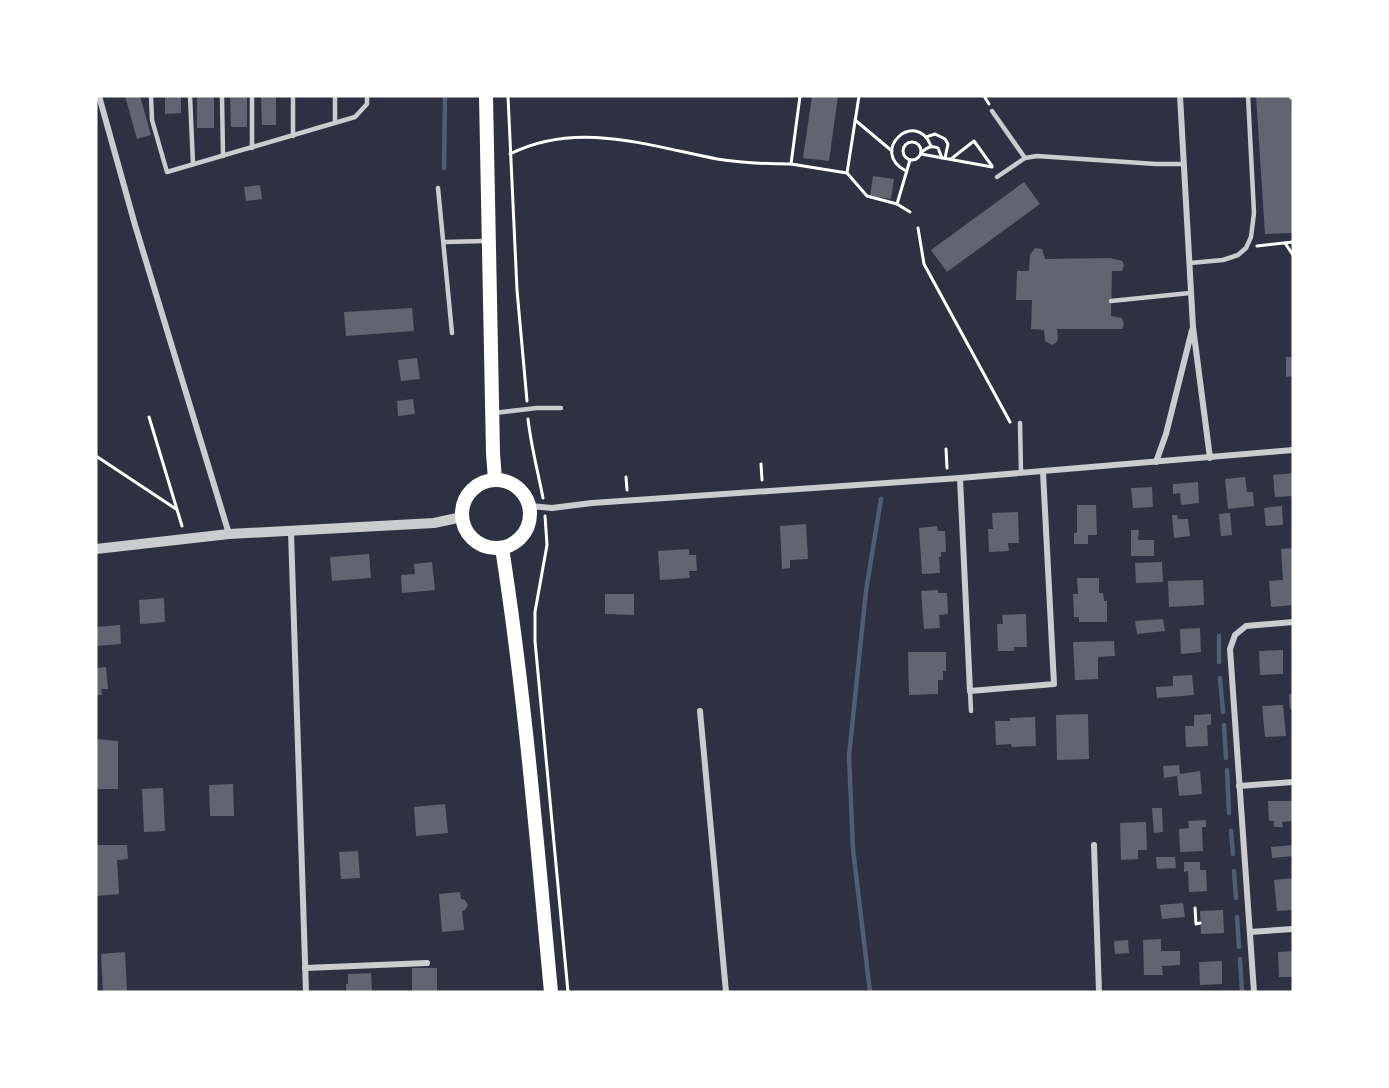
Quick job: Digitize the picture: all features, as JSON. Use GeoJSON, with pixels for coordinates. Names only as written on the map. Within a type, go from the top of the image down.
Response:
{"type":"FeatureCollection","features":[{"type":"Feature","properties":{"kind":"main road"},"geometry":{"type":"LineString","coordinates":[[486,96],[495,480]]}},
{"type":"Feature","properties":{"kind":"main road"},"geometry":{"type":"LineString","coordinates":[[495,480],[517,487],[525,495],[530,506],[527,528],[521,538],[502,548],[490,548],[480,544],[465,528],[462,517],[463,506],[475,488],[484,482],[495,480]]}},
{"type":"Feature","properties":{"kind":"main road"},"geometry":{"type":"LineString","coordinates":[[502,548],[529,767],[551,992]]}},
{"type":"Feature","properties":{"kind":"street"},"geometry":{"type":"LineString","coordinates":[[99,96],[135,225],[229,534]]}},
{"type":"Feature","properties":{"kind":"street"},"geometry":{"type":"LineString","coordinates":[[1180,96],[1190,293],[1210,458]]}},
{"type":"Feature","properties":{"kind":"street"},"geometry":{"type":"LineString","coordinates":[[1156,462],[1166,434],[1193,327]]}},
{"type":"Feature","properties":{"kind":"street"},"geometry":{"type":"LineString","coordinates":[[530,506],[548,508],[948,479],[1293,450]]}},
{"type":"Feature","properties":{"kind":"street"},"geometry":{"type":"LineString","coordinates":[[960,478],[970,691],[1054,684],[1043,472]]}},
{"type":"Feature","properties":{"kind":"street"},"geometry":{"type":"LineString","coordinates":[[96,549],[229,534],[425,524],[462,517]]}},
{"type":"Feature","properties":{"kind":"street"},"geometry":{"type":"LineString","coordinates":[[291,532],[306,992]]}},
{"type":"Feature","properties":{"kind":"street"},"geometry":{"type":"LineString","coordinates":[[1254,992],[1230,649],[1235,635],[1246,626],[1293,622]]}},
{"type":"Feature","properties":{"kind":"street"},"geometry":{"type":"LineString","coordinates":[[700,711],[726,992]]}},
{"type":"Feature","properties":{"kind":"street"},"geometry":{"type":"LineString","coordinates":[[1239,786],[1293,782]]}},
{"type":"Feature","properties":{"kind":"street"},"geometry":{"type":"LineString","coordinates":[[1094,845],[1099,992]]}},
{"type":"Feature","properties":{"kind":"street"},"geometry":{"type":"LineString","coordinates":[[1250,932],[1293,929]]}},
{"type":"Feature","properties":{"kind":"street"},"geometry":{"type":"LineString","coordinates":[[305,968],[427,963]]}},
{"type":"Feature","properties":{"kind":"lane"},"geometry":{"type":"LineString","coordinates":[[151,96],[152,120],[167,172],[293,136],[335,121],[356,117],[367,104],[367,96]]}},
{"type":"Feature","properties":{"kind":"lane"},"geometry":{"type":"LineString","coordinates":[[190,96],[193,164]]}},
{"type":"Feature","properties":{"kind":"lane"},"geometry":{"type":"LineString","coordinates":[[222,96],[223,156]]}},
{"type":"Feature","properties":{"kind":"lane"},"geometry":{"type":"LineString","coordinates":[[252,96],[252,148]]}},
{"type":"Feature","properties":{"kind":"lane"},"geometry":{"type":"LineString","coordinates":[[293,96],[293,136]]}},
{"type":"Feature","properties":{"kind":"lane"},"geometry":{"type":"LineString","coordinates":[[335,96],[335,121]]}},
{"type":"Feature","properties":{"kind":"lane"},"geometry":{"type":"LineString","coordinates":[[1190,263],[1223,260],[1238,255],[1246,248],[1251,237],[1254,213],[1248,96]]}},
{"type":"Feature","properties":{"kind":"lane"},"geometry":{"type":"LineString","coordinates":[[992,111],[1025,158]]}},
{"type":"Feature","properties":{"kind":"lane"},"geometry":{"type":"LineString","coordinates":[[997,177],[1025,158],[1037,156],[1183,164]]}},
{"type":"Feature","properties":{"kind":"lane"},"geometry":{"type":"LineString","coordinates":[[438,188],[452,333]]}},
{"type":"Feature","properties":{"kind":"lane"},"geometry":{"type":"LineString","coordinates":[[444,242],[488,241]]}},
{"type":"Feature","properties":{"kind":"lane"},"geometry":{"type":"LineString","coordinates":[[1112,301],[1190,293]]}},
{"type":"Feature","properties":{"kind":"lane"},"geometry":{"type":"LineString","coordinates":[[492,413],[561,408]]}},
{"type":"Feature","properties":{"kind":"lane"},"geometry":{"type":"LineString","coordinates":[[1020,423],[1021,473]]}},
{"type":"Feature","properties":{"kind":"lane"},"geometry":{"type":"LineString","coordinates":[[970,691],[971,711]]}},
{"type":"Feature","properties":{"kind":"path"},"geometry":{"type":"LineString","coordinates":[[508,96],[518,290],[530,438],[548,508],[547,545],[536,612],[535,641],[568,992]]}},
{"type":"Feature","properties":{"kind":"path"},"geometry":{"type":"LineString","coordinates":[[791,164],[800,96]]}},
{"type":"Feature","properties":{"kind":"path"},"geometry":{"type":"LineString","coordinates":[[847,173],[859,96]]}},
{"type":"Feature","properties":{"kind":"path"},"geometry":{"type":"LineString","coordinates":[[855,120],[892,151]]}},
{"type":"Feature","properties":{"kind":"path"},"geometry":{"type":"LineString","coordinates":[[906,171],[895,162],[892,151],[893,144],[904,133],[916,131],[926,137],[931,146],[938,148],[943,158]]}},
{"type":"Feature","properties":{"kind":"path"},"geometry":{"type":"LineString","coordinates":[[926,137],[935,134],[945,139],[948,144],[943,158]]}},
{"type":"Feature","properties":{"kind":"path"},"geometry":{"type":"LineString","coordinates":[[510,154],[537,142],[558,139],[601,137],[649,143],[718,159],[757,164],[791,164],[847,173],[867,196],[897,204],[910,212]]}},
{"type":"Feature","properties":{"kind":"path"},"geometry":{"type":"LineString","coordinates":[[921,153],[993,168],[974,141],[950,159]]}},
{"type":"Feature","properties":{"kind":"path"},"geometry":{"type":"LineString","coordinates":[[910,160],[903,154],[908,143],[916,143],[921,153]]}},
{"type":"Feature","properties":{"kind":"path"},"geometry":{"type":"LineString","coordinates":[[910,160],[918,158],[931,146]]}},
{"type":"Feature","properties":{"kind":"path"},"geometry":{"type":"LineString","coordinates":[[897,204],[910,160]]}},
{"type":"Feature","properties":{"kind":"path"},"geometry":{"type":"LineString","coordinates":[[918,228],[924,264],[1008,417],[1019,443]]}},
{"type":"Feature","properties":{"kind":"path"},"geometry":{"type":"LineString","coordinates":[[1246,248],[1293,242]]}},
{"type":"Feature","properties":{"kind":"path"},"geometry":{"type":"LineString","coordinates":[[1285,243],[1293,255]]}},
{"type":"Feature","properties":{"kind":"path"},"geometry":{"type":"LineString","coordinates":[[149,417],[185,539]]}},
{"type":"Feature","properties":{"kind":"path"},"geometry":{"type":"LineString","coordinates":[[946,449],[948,479]]}},
{"type":"Feature","properties":{"kind":"path"},"geometry":{"type":"LineString","coordinates":[[96,456],[177,510]]}},
{"type":"Feature","properties":{"kind":"path"},"geometry":{"type":"LineString","coordinates":[[761,464],[763,492]]}},
{"type":"Feature","properties":{"kind":"path"},"geometry":{"type":"LineString","coordinates":[[1195,908],[1196,924],[1200,923]]}},
{"type":"Feature","properties":{"kind":"building"},"geometry":{"type":"Polygon","coordinates":[[[125,96],[140,96],[151,135],[137,139],[125,96]]]}},
{"type":"Feature","properties":{"kind":"building"},"geometry":{"type":"Polygon","coordinates":[[[165,96],[181,96],[181,113],[165,114],[165,96]]]}},
{"type":"Feature","properties":{"kind":"building"},"geometry":{"type":"Polygon","coordinates":[[[197,96],[214,96],[214,128],[197,128],[197,96]]]}},
{"type":"Feature","properties":{"kind":"building"},"geometry":{"type":"Polygon","coordinates":[[[230,96],[247,96],[247,127],[231,127],[230,96]]]}},
{"type":"Feature","properties":{"kind":"building"},"geometry":{"type":"Polygon","coordinates":[[[261,96],[276,96],[276,125],[262,125],[261,96]]]}},
{"type":"Feature","properties":{"kind":"building"},"geometry":{"type":"Polygon","coordinates":[[[812,96],[838,96],[829,161],[803,158],[812,96]]]}},
{"type":"Feature","properties":{"kind":"building"},"geometry":{"type":"Polygon","coordinates":[[[1256,96],[1291,96],[1293,233],[1265,234],[1256,96]]]}},
{"type":"Feature","properties":{"kind":"building"},"geometry":{"type":"Polygon","coordinates":[[[873,176],[894,179],[891,199],[870,196],[873,176]]]}},
{"type":"Feature","properties":{"kind":"building"},"geometry":{"type":"Polygon","coordinates":[[[1024,182],[1040,204],[947,272],[931,250],[1024,182]]]}},
{"type":"Feature","properties":{"kind":"building"},"geometry":{"type":"Polygon","coordinates":[[[260,185],[262,199],[246,201],[244,187],[260,185]]]}},
{"type":"Feature","properties":{"kind":"building"},"geometry":{"type":"Polygon","coordinates":[[[1035,248],[1042,249],[1045,259],[1110,258],[1122,261],[1124,265],[1122,271],[1112,271],[1111,316],[1122,318],[1124,324],[1122,329],[1057,329],[1057,342],[1052,345],[1045,341],[1044,330],[1031,329],[1032,300],[1016,300],[1017,271],[1029,271],[1030,255],[1035,248]]]}},
{"type":"Feature","properties":{"kind":"building"},"geometry":{"type":"Polygon","coordinates":[[[412,308],[414,331],[346,336],[344,312],[412,308]]]}},
{"type":"Feature","properties":{"kind":"building"},"geometry":{"type":"Polygon","coordinates":[[[1286,357],[1293,357],[1293,376],[1286,377],[1286,357]]]}},
{"type":"Feature","properties":{"kind":"building"},"geometry":{"type":"Polygon","coordinates":[[[417,358],[420,379],[401,381],[398,360],[417,358]]]}},
{"type":"Feature","properties":{"kind":"building"},"geometry":{"type":"Polygon","coordinates":[[[413,399],[415,414],[398,416],[397,401],[413,399]]]}},
{"type":"Feature","properties":{"kind":"building"},"geometry":{"type":"Polygon","coordinates":[[[1293,473],[1293,496],[1275,497],[1273,475],[1293,473]]]}},
{"type":"Feature","properties":{"kind":"building"},"geometry":{"type":"Polygon","coordinates":[[[1245,477],[1247,492],[1253,492],[1254,506],[1228,509],[1225,479],[1245,477]]]}},
{"type":"Feature","properties":{"kind":"building"},"geometry":{"type":"Polygon","coordinates":[[[1198,482],[1199,503],[1181,505],[1180,493],[1173,494],[1173,484],[1198,482]]]}},
{"type":"Feature","properties":{"kind":"building"},"geometry":{"type":"Polygon","coordinates":[[[1152,487],[1153,507],[1133,508],[1131,488],[1152,487]]]}},
{"type":"Feature","properties":{"kind":"building"},"geometry":{"type":"Polygon","coordinates":[[[1077,505],[1096,505],[1097,535],[1088,535],[1088,544],[1074,544],[1074,533],[1077,533],[1077,505]]]}},
{"type":"Feature","properties":{"kind":"building"},"geometry":{"type":"Polygon","coordinates":[[[1282,506],[1283,525],[1266,526],[1264,508],[1282,506]]]}},
{"type":"Feature","properties":{"kind":"building"},"geometry":{"type":"Polygon","coordinates":[[[1018,512],[1019,543],[1008,543],[1009,551],[989,552],[988,529],[993,529],[992,513],[1018,512]]]}},
{"type":"Feature","properties":{"kind":"building"},"geometry":{"type":"Polygon","coordinates":[[[1230,513],[1232,535],[1221,536],[1219,514],[1230,513]]]}},
{"type":"Feature","properties":{"kind":"building"},"geometry":{"type":"Polygon","coordinates":[[[1172,515],[1177,515],[1178,519],[1188,519],[1190,536],[1174,538],[1172,515]]]}},
{"type":"Feature","properties":{"kind":"building"},"geometry":{"type":"Polygon","coordinates":[[[806,524],[808,559],[790,560],[790,568],[782,569],[780,526],[806,524]]]}},
{"type":"Feature","properties":{"kind":"building"},"geometry":{"type":"Polygon","coordinates":[[[937,526],[938,531],[945,531],[946,552],[941,552],[941,557],[939,557],[940,573],[922,574],[919,528],[937,526]]]}},
{"type":"Feature","properties":{"kind":"building"},"geometry":{"type":"Polygon","coordinates":[[[1131,530],[1139,530],[1138,540],[1154,540],[1154,556],[1131,556],[1131,530]]]}},
{"type":"Feature","properties":{"kind":"building"},"geometry":{"type":"Polygon","coordinates":[[[1293,548],[1293,605],[1271,607],[1269,581],[1283,580],[1281,549],[1293,548]]]}},
{"type":"Feature","properties":{"kind":"building"},"geometry":{"type":"Polygon","coordinates":[[[689,549],[689,555],[696,555],[697,571],[689,571],[690,578],[660,580],[658,551],[689,549]]]}},
{"type":"Feature","properties":{"kind":"building"},"geometry":{"type":"Polygon","coordinates":[[[369,554],[371,578],[332,581],[330,557],[369,554]]]}},
{"type":"Feature","properties":{"kind":"building"},"geometry":{"type":"Polygon","coordinates":[[[432,562],[435,590],[402,593],[401,575],[415,574],[414,564],[432,562]]]}},
{"type":"Feature","properties":{"kind":"building"},"geometry":{"type":"Polygon","coordinates":[[[1162,562],[1163,582],[1136,583],[1135,563],[1162,562]]]}},
{"type":"Feature","properties":{"kind":"building"},"geometry":{"type":"Polygon","coordinates":[[[1077,578],[1099,578],[1099,593],[1103,593],[1104,601],[1107,601],[1107,622],[1079,622],[1079,617],[1074,617],[1073,594],[1078,594],[1077,578]]]}},
{"type":"Feature","properties":{"kind":"building"},"geometry":{"type":"Polygon","coordinates":[[[1203,580],[1204,605],[1169,607],[1168,581],[1203,580]]]}},
{"type":"Feature","properties":{"kind":"building"},"geometry":{"type":"Polygon","coordinates":[[[938,590],[938,593],[947,593],[948,614],[939,615],[940,628],[924,629],[921,591],[938,590]]]}},
{"type":"Feature","properties":{"kind":"building"},"geometry":{"type":"Polygon","coordinates":[[[605,594],[634,594],[634,615],[605,614],[605,594]]]}},
{"type":"Feature","properties":{"kind":"building"},"geometry":{"type":"Polygon","coordinates":[[[164,598],[165,622],[140,624],[139,600],[164,598]]]}},
{"type":"Feature","properties":{"kind":"building"},"geometry":{"type":"Polygon","coordinates":[[[1026,614],[1027,647],[1014,647],[1014,651],[998,651],[997,624],[1003,624],[1002,615],[1026,614]]]}},
{"type":"Feature","properties":{"kind":"building"},"geometry":{"type":"Polygon","coordinates":[[[1163,619],[1165,631],[1137,634],[1135,621],[1163,619]]]}},
{"type":"Feature","properties":{"kind":"building"},"geometry":{"type":"Polygon","coordinates":[[[120,625],[121,644],[96,646],[96,627],[120,625]]]}},
{"type":"Feature","properties":{"kind":"building"},"geometry":{"type":"Polygon","coordinates":[[[1200,628],[1201,652],[1181,654],[1180,629],[1200,628]]]}},
{"type":"Feature","properties":{"kind":"building"},"geometry":{"type":"Polygon","coordinates":[[[1114,641],[1115,656],[1098,657],[1098,679],[1075,680],[1073,642],[1114,641]]]}},
{"type":"Feature","properties":{"kind":"building"},"geometry":{"type":"Polygon","coordinates":[[[1283,650],[1283,674],[1260,675],[1259,651],[1283,650]]]}},
{"type":"Feature","properties":{"kind":"building"},"geometry":{"type":"Polygon","coordinates":[[[908,652],[946,652],[946,671],[943,671],[943,680],[938,680],[938,694],[909,695],[908,652]]]}},
{"type":"Feature","properties":{"kind":"building"},"geometry":{"type":"Polygon","coordinates":[[[106,667],[108,689],[101,689],[102,695],[96,695],[96,668],[106,667]]]}},
{"type":"Feature","properties":{"kind":"building"},"geometry":{"type":"Polygon","coordinates":[[[1192,675],[1194,695],[1157,698],[1156,687],[1173,686],[1173,676],[1192,675]]]}},
{"type":"Feature","properties":{"kind":"building"},"geometry":{"type":"Polygon","coordinates":[[[1289,694],[1293,694],[1293,708],[1290,709],[1289,694]]]}},
{"type":"Feature","properties":{"kind":"building"},"geometry":{"type":"Polygon","coordinates":[[[1283,705],[1286,736],[1265,737],[1262,706],[1283,705]]]}},
{"type":"Feature","properties":{"kind":"building"},"geometry":{"type":"Polygon","coordinates":[[[1088,714],[1089,759],[1057,760],[1056,715],[1088,714]]]}},
{"type":"Feature","properties":{"kind":"building"},"geometry":{"type":"Polygon","coordinates":[[[1211,714],[1211,725],[1207,725],[1208,746],[1186,747],[1185,726],[1194,726],[1194,715],[1211,714]]]}},
{"type":"Feature","properties":{"kind":"building"},"geometry":{"type":"Polygon","coordinates":[[[1035,717],[1036,746],[996,745],[995,721],[1035,717]]]}},
{"type":"Feature","properties":{"kind":"building"},"geometry":{"type":"Polygon","coordinates":[[[96,739],[118,741],[118,789],[96,789],[96,739]]]}},
{"type":"Feature","properties":{"kind":"building"},"geometry":{"type":"Polygon","coordinates":[[[1179,765],[1180,774],[1200,771],[1202,794],[1179,796],[1177,776],[1164,778],[1163,766],[1179,765]]]}},
{"type":"Feature","properties":{"kind":"building"},"geometry":{"type":"Polygon","coordinates":[[[233,784],[234,816],[210,816],[209,785],[233,784]]]}},
{"type":"Feature","properties":{"kind":"building"},"geometry":{"type":"Polygon","coordinates":[[[163,788],[165,831],[144,832],[142,789],[163,788]]]}},
{"type":"Feature","properties":{"kind":"building"},"geometry":{"type":"Polygon","coordinates":[[[1268,801],[1293,801],[1293,821],[1282,822],[1283,827],[1274,827],[1274,821],[1269,821],[1268,801]]]}},
{"type":"Feature","properties":{"kind":"building"},"geometry":{"type":"Polygon","coordinates":[[[445,804],[448,833],[416,836],[414,807],[445,804]]]}},
{"type":"Feature","properties":{"kind":"building"},"geometry":{"type":"Polygon","coordinates":[[[1152,808],[1162,808],[1163,832],[1154,833],[1152,808]]]}},
{"type":"Feature","properties":{"kind":"building"},"geometry":{"type":"Polygon","coordinates":[[[1206,820],[1206,827],[1202,827],[1203,851],[1180,852],[1179,829],[1189,828],[1188,821],[1206,820]]]}},
{"type":"Feature","properties":{"kind":"building"},"geometry":{"type":"Polygon","coordinates":[[[1146,822],[1147,850],[1138,850],[1138,859],[1121,860],[1120,823],[1146,822]]]}},
{"type":"Feature","properties":{"kind":"building"},"geometry":{"type":"Polygon","coordinates":[[[96,845],[127,845],[128,859],[117,860],[119,894],[96,896],[96,845]]]}},
{"type":"Feature","properties":{"kind":"building"},"geometry":{"type":"Polygon","coordinates":[[[1293,845],[1293,856],[1272,858],[1271,847],[1293,845]]]}},
{"type":"Feature","properties":{"kind":"building"},"geometry":{"type":"Polygon","coordinates":[[[358,851],[360,878],[341,879],[339,852],[358,851]]]}},
{"type":"Feature","properties":{"kind":"building"},"geometry":{"type":"Polygon","coordinates":[[[1156,857],[1175,857],[1176,868],[1157,869],[1156,857]]]}},
{"type":"Feature","properties":{"kind":"building"},"geometry":{"type":"Polygon","coordinates":[[[1184,862],[1200,862],[1200,870],[1206,870],[1207,891],[1189,892],[1188,871],[1184,872],[1184,862]]]}},
{"type":"Feature","properties":{"kind":"building"},"geometry":{"type":"Polygon","coordinates":[[[1293,878],[1293,910],[1277,911],[1274,880],[1293,878]]]}},
{"type":"Feature","properties":{"kind":"building"},"geometry":{"type":"Polygon","coordinates":[[[460,892],[461,899],[465,900],[468,905],[462,911],[464,930],[442,932],[439,894],[460,892]]]}},
{"type":"Feature","properties":{"kind":"building"},"geometry":{"type":"Polygon","coordinates":[[[1183,903],[1185,917],[1162,919],[1160,905],[1183,903]]]}},
{"type":"Feature","properties":{"kind":"building"},"geometry":{"type":"Polygon","coordinates":[[[1223,910],[1224,933],[1201,934],[1200,911],[1223,910]]]}},
{"type":"Feature","properties":{"kind":"building"},"geometry":{"type":"Polygon","coordinates":[[[1161,939],[1161,951],[1180,951],[1180,965],[1162,966],[1163,975],[1144,975],[1143,940],[1161,939]]]}},
{"type":"Feature","properties":{"kind":"building"},"geometry":{"type":"Polygon","coordinates":[[[1128,940],[1129,953],[1115,954],[1114,941],[1128,940]]]}},
{"type":"Feature","properties":{"kind":"building"},"geometry":{"type":"Polygon","coordinates":[[[1293,951],[1293,977],[1279,977],[1278,952],[1293,951]]]}},
{"type":"Feature","properties":{"kind":"building"},"geometry":{"type":"Polygon","coordinates":[[[125,952],[127,992],[103,992],[101,954],[125,952]]]}},
{"type":"Feature","properties":{"kind":"building"},"geometry":{"type":"Polygon","coordinates":[[[1222,961],[1222,984],[1200,985],[1199,962],[1222,961]]]}},
{"type":"Feature","properties":{"kind":"building"},"geometry":{"type":"Polygon","coordinates":[[[412,968],[437,968],[437,992],[412,992],[412,968]]]}},
{"type":"Feature","properties":{"kind":"building"},"geometry":{"type":"Polygon","coordinates":[[[371,973],[372,992],[346,992],[348,974],[371,973]]]}},
{"type":"Feature","properties":{"kind":"waterway"},"geometry":{"type":"LineString","coordinates":[[444,168],[445,96]]}},
{"type":"Feature","properties":{"kind":"waterway"},"geometry":{"type":"LineString","coordinates":[[870,992],[853,849],[849,756],[866,591],[881,499]]}},
{"type":"Feature","properties":{"kind":"waterway"},"geometry":{"type":"LineString","coordinates":[[1219,636],[1219,662]]}},
{"type":"Feature","properties":{"kind":"waterway"},"geometry":{"type":"LineString","coordinates":[[1220,678],[1223,712]]}},
{"type":"Feature","properties":{"kind":"waterway"},"geometry":{"type":"LineString","coordinates":[[1224,725],[1226,758]]}},
{"type":"Feature","properties":{"kind":"waterway"},"geometry":{"type":"LineString","coordinates":[[1227,770],[1229,813]]}},
{"type":"Feature","properties":{"kind":"waterway"},"geometry":{"type":"LineString","coordinates":[[1231,831],[1233,854]]}},
{"type":"Feature","properties":{"kind":"waterway"},"geometry":{"type":"LineString","coordinates":[[1234,871],[1236,898]]}},
{"type":"Feature","properties":{"kind":"waterway"},"geometry":{"type":"LineString","coordinates":[[1237,917],[1239,947]]}},
{"type":"Feature","properties":{"kind":"waterway"},"geometry":{"type":"LineString","coordinates":[[1240,959],[1242,992]]}}]}
